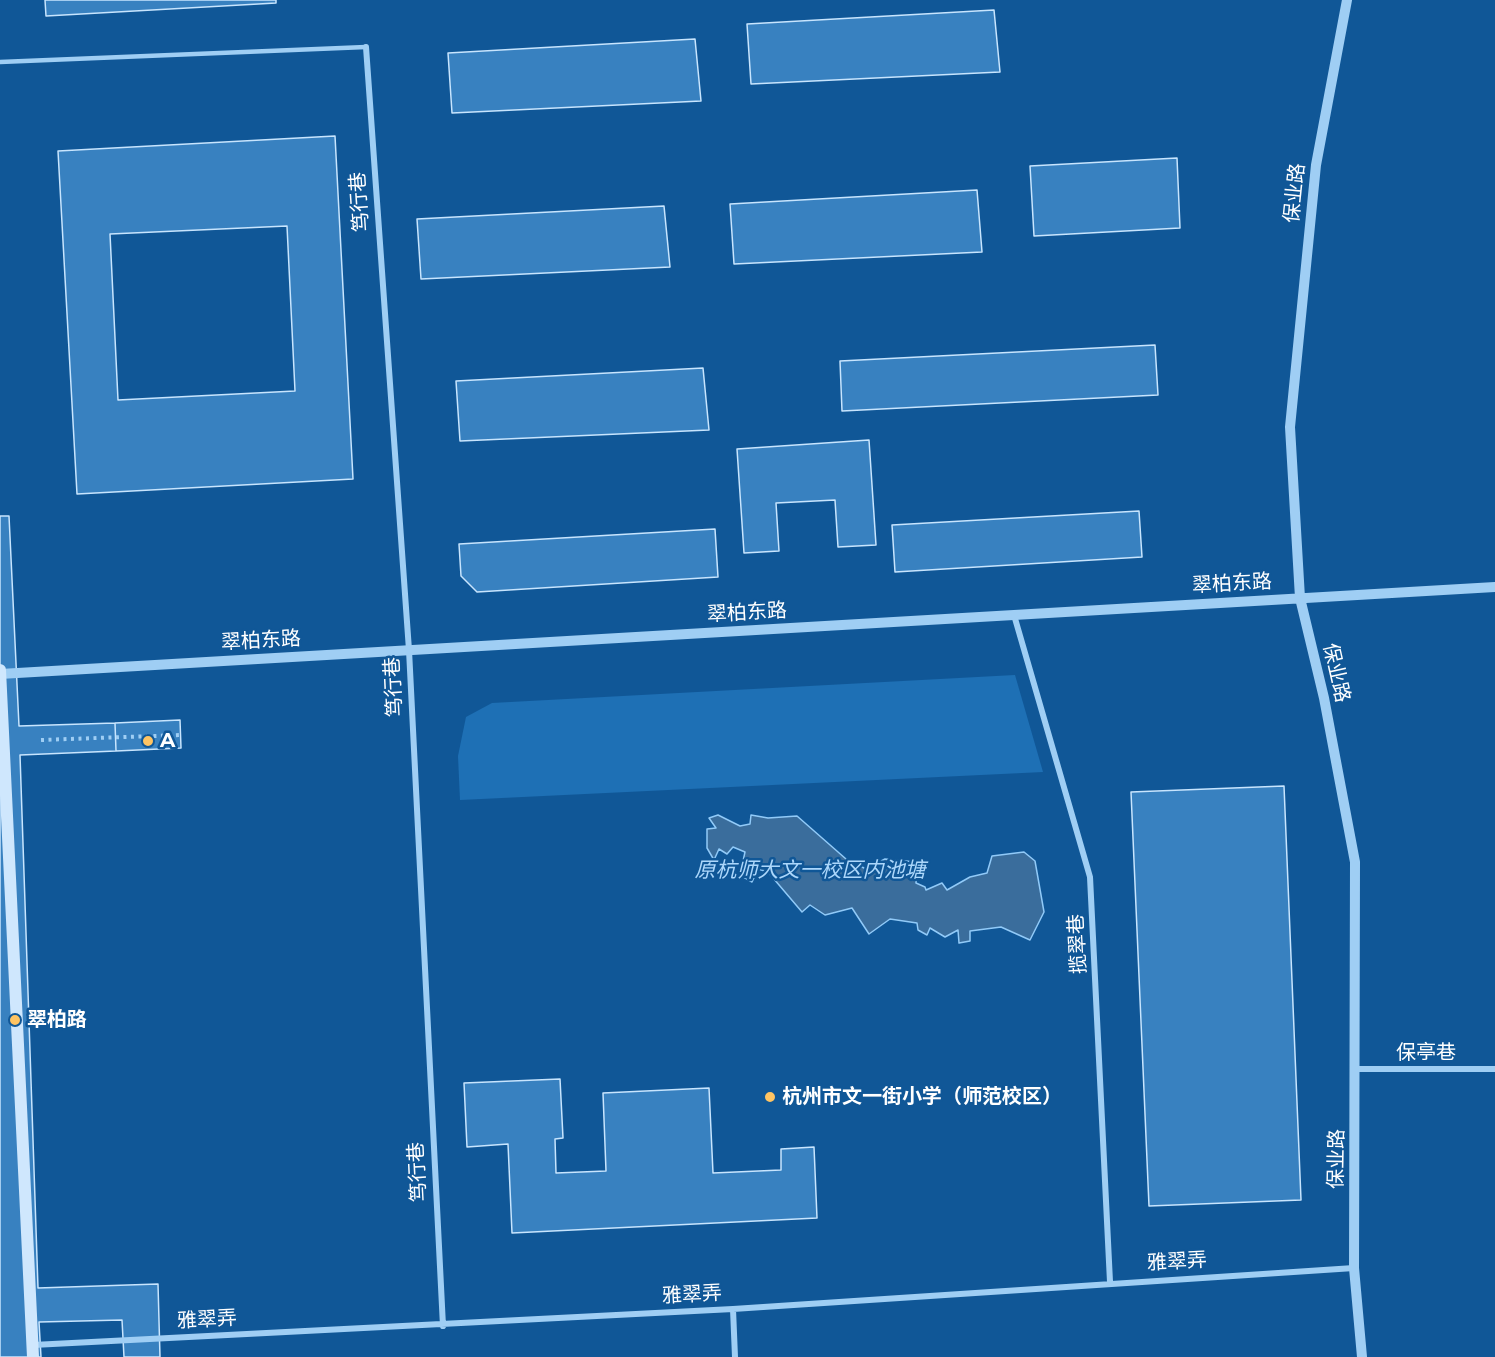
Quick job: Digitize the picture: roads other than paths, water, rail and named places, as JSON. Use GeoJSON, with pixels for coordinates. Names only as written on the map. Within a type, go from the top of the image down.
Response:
{"type":"FeatureCollection","features":[{"type":"Feature","properties":{"kind":"main road"},"geometry":{"type":"LineString","coordinates":[[0,673],[32,1351]]}},
{"type":"Feature","properties":{"kind":"street","name":"保业路"},"geometry":{"type":"LineString","coordinates":[[1347,0],[1316,165],[1290,427],[1300,598],[1324,698],[1355,862],[1354,1268],[1362,1357]]}},
{"type":"Feature","properties":{"kind":"street","name":"笃行巷"},"geometry":{"type":"LineString","coordinates":[[366,47],[409,650],[442,1326]]}},
{"type":"Feature","properties":{"kind":"street","name":"翠柏东路"},"geometry":{"type":"LineString","coordinates":[[0,673],[1495,587]]}},
{"type":"Feature","properties":{"kind":"street","name":"揽翠巷"},"geometry":{"type":"LineString","coordinates":[[1014,615],[1090,877],[1110,1282]]}},
{"type":"Feature","properties":{"kind":"street","name":"保亭巷"},"geometry":{"type":"LineString","coordinates":[[1356,1069],[1495,1069]]}},
{"type":"Feature","properties":{"kind":"street","name":"雅翠弄"},"geometry":{"type":"LineString","coordinates":[[32,1351],[733,1309],[1110,1282],[1354,1268]]}},
{"type":"Feature","properties":{"kind":"street"},"geometry":{"type":"LineString","coordinates":[[733,1309],[735,1357]]}},
{"type":"Feature","properties":{"kind":"lane"},"geometry":{"type":"LineString","coordinates":[[0,62],[366,47]]}},
{"type":"Feature","properties":{"kind":"water","name":"原杭师大文一校区内池塘"},"geometry":{"type":"Polygon","coordinates":[[[718,815],[740,826],[750,824],[751,815],[768,818],[797,816],[846,859],[866,869],[885,859],[916,862],[916,883],[925,887],[926,890],[942,883],[947,890],[970,877],[987,873],[992,856],[1024,852],[1035,861],[1044,912],[1030,940],[1001,927],[970,931],[970,941],[959,943],[958,930],[945,937],[930,928],[927,935],[918,930],[917,923],[890,919],[869,934],[852,908],[825,915],[810,905],[802,912],[768,872],[758,869],[752,882],[740,875],[745,852],[733,847],[727,854],[719,849],[714,860],[707,848],[707,829],[716,828],[709,818],[718,815]]]}},
{"type":"Feature","properties":{"kind":"place","name":"A"},"geometry":{"type":"Point","coordinates":[148,741]}},
{"type":"Feature","properties":{"kind":"place","name":"翠柏路"},"geometry":{"type":"Point","coordinates":[15,1020]}},
{"type":"Feature","properties":{"kind":"place","name":"杭州市文一街小学（师范校区）"},"geometry":{"type":"Point","coordinates":[770,1097]}}]}
